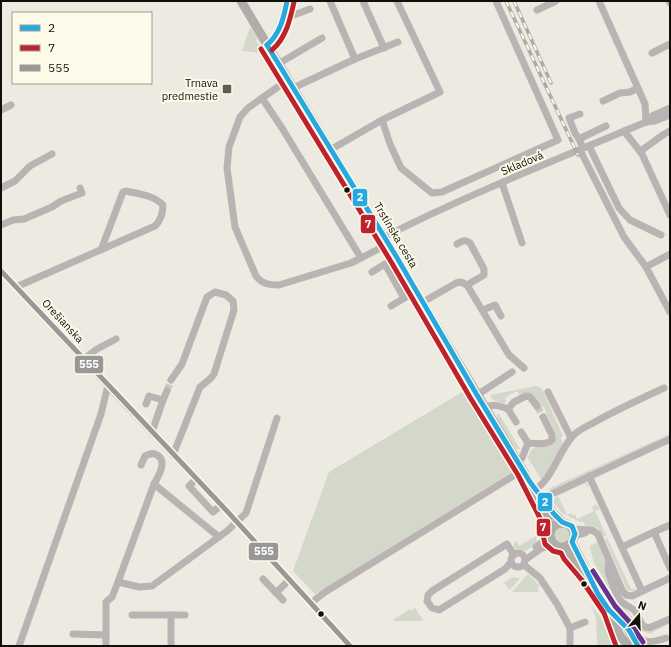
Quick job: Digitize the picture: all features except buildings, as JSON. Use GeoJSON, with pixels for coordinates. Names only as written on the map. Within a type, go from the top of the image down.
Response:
{"type":"FeatureCollection","features":[{"type":"Feature","properties":{"kind":"main road","name":"Trstínska cesta"},"geometry":{"type":"LineString","coordinates":[[241,1],[524,472],[554,514],[562,522],[567,523],[572,538]]}},
{"type":"Feature","properties":{"kind":"main road","name":"Trstínska cesta"},"geometry":{"type":"LineString","coordinates":[[533,485],[547,517],[553,543],[556,545]]}},
{"type":"Feature","properties":{"kind":"main road"},"geometry":{"type":"LineString","coordinates":[[551,533],[556,524],[562,522]]}},
{"type":"Feature","properties":{"kind":"main road"},"geometry":{"type":"LineString","coordinates":[[556,545],[572,538],[587,574],[610,610],[630,632],[633,640],[638,646]]}},
{"type":"Feature","properties":{"kind":"main road"},"geometry":{"type":"LineString","coordinates":[[610,610],[623,646]]}},
{"type":"Feature","properties":{"kind":"main road"},"geometry":{"type":"LineString","coordinates":[[618,634],[628,646]]}},
{"type":"Feature","properties":{"kind":"street"},"geometry":{"type":"LineString","coordinates":[[267,45],[273,40],[276,34],[284,14],[287,1]]}},
{"type":"Feature","properties":{"kind":"street"},"geometry":{"type":"LineString","coordinates":[[330,1],[355,59]]}},
{"type":"Feature","properties":{"kind":"street"},"geometry":{"type":"LineString","coordinates":[[363,1],[384,48]]}},
{"type":"Feature","properties":{"kind":"street"},"geometry":{"type":"LineString","coordinates":[[330,150],[382,120],[440,92],[397,1]]}},
{"type":"Feature","properties":{"kind":"street"},"geometry":{"type":"LineString","coordinates":[[382,120],[390,144],[401,168],[432,193],[442,192],[558,140],[496,1]]}},
{"type":"Feature","properties":{"kind":"street"},"geometry":{"type":"LineString","coordinates":[[537,10],[556,1]]}},
{"type":"Feature","properties":{"kind":"street"},"geometry":{"type":"LineString","coordinates":[[599,1],[645,104],[646,122]]}},
{"type":"Feature","properties":{"kind":"street"},"geometry":{"type":"LineString","coordinates":[[284,14],[291,16],[310,9]]}},
{"type":"Feature","properties":{"kind":"street"},"geometry":{"type":"LineString","coordinates":[[278,64],[322,38]]}},
{"type":"Feature","properties":{"kind":"street"},"geometry":{"type":"LineString","coordinates":[[293,88],[355,59],[398,42]]}},
{"type":"Feature","properties":{"kind":"street"},"geometry":{"type":"LineString","coordinates":[[652,53],[670,44]]}},
{"type":"Feature","properties":{"kind":"street","name":"Skladová"},"geometry":{"type":"LineString","coordinates":[[288,80],[248,108],[240,117],[229,147],[227,168],[229,194],[235,227],[256,276],[260,281],[278,285],[351,263],[361,258],[386,240],[502,183],[646,122],[655,121],[670,115]]}},
{"type":"Feature","properties":{"kind":"street"},"geometry":{"type":"LineString","coordinates":[[603,101],[620,93],[630,92],[638,88]]}},
{"type":"Feature","properties":{"kind":"street"},"geometry":{"type":"LineString","coordinates":[[262,98],[282,128],[361,258]]}},
{"type":"Feature","properties":{"kind":"street"},"geometry":{"type":"LineString","coordinates":[[1,110],[11,105]]}},
{"type":"Feature","properties":{"kind":"street"},"geometry":{"type":"LineString","coordinates":[[646,122],[652,116],[670,108]]}},
{"type":"Feature","properties":{"kind":"street"},"geometry":{"type":"LineString","coordinates":[[580,114],[570,118],[575,133],[619,208],[630,220],[661,235]]}},
{"type":"Feature","properties":{"kind":"street"},"geometry":{"type":"LineString","coordinates":[[579,139],[606,126]]}},
{"type":"Feature","properties":{"kind":"street"},"geometry":{"type":"LineString","coordinates":[[624,131],[640,151],[670,215]]}},
{"type":"Feature","properties":{"kind":"street"},"geometry":{"type":"LineString","coordinates":[[640,151],[650,146],[661,135],[670,131]]}},
{"type":"Feature","properties":{"kind":"street"},"geometry":{"type":"LineString","coordinates":[[584,148],[624,237],[646,267],[670,312]]}},
{"type":"Feature","properties":{"kind":"street"},"geometry":{"type":"LineString","coordinates":[[1,188],[15,181],[30,166],[52,154]]}},
{"type":"Feature","properties":{"kind":"street"},"geometry":{"type":"LineString","coordinates":[[502,183],[522,243]]}},
{"type":"Feature","properties":{"kind":"street"},"geometry":{"type":"LineString","coordinates":[[1,225],[14,220],[24,219],[52,207],[60,201],[82,193],[80,188]]}},
{"type":"Feature","properties":{"kind":"street"},"geometry":{"type":"LineString","coordinates":[[16,287],[101,250],[154,226],[160,221],[163,212],[163,205],[158,200],[150,196],[126,191],[123,192],[101,250]]}},
{"type":"Feature","properties":{"kind":"street"},"geometry":{"type":"LineString","coordinates":[[458,244],[462,241],[467,241],[470,243],[484,269],[484,275],[468,285]]}},
{"type":"Feature","properties":{"kind":"street"},"geometry":{"type":"LineString","coordinates":[[646,267],[670,254]]}},
{"type":"Feature","properties":{"kind":"street"},"geometry":{"type":"LineString","coordinates":[[372,272],[385,264],[404,298]]}},
{"type":"Feature","properties":{"kind":"street","name":"Orešianska"},"geometry":{"type":"LineString","coordinates":[[1,271],[221,505],[350,646]]}},
{"type":"Feature","properties":{"kind":"street"},"geometry":{"type":"LineString","coordinates":[[423,302],[456,283],[461,282],[468,285],[509,355],[524,368]]}},
{"type":"Feature","properties":{"kind":"street"},"geometry":{"type":"LineString","coordinates":[[391,306],[416,291]]}},
{"type":"Feature","properties":{"kind":"street"},"geometry":{"type":"LineString","coordinates":[[171,380],[182,364],[207,297],[215,292],[226,295],[233,302],[234,310],[214,374],[200,387],[173,455]]}},
{"type":"Feature","properties":{"kind":"street"},"geometry":{"type":"LineString","coordinates":[[483,310],[495,305],[501,316]]}},
{"type":"Feature","properties":{"kind":"street"},"geometry":{"type":"LineString","coordinates":[[84,359],[97,349],[116,339]]}},
{"type":"Feature","properties":{"kind":"street"},"geometry":{"type":"LineString","coordinates":[[477,395],[512,372]]}},
{"type":"Feature","properties":{"kind":"street"},"geometry":{"type":"LineString","coordinates":[[19,646],[101,414],[108,385]]}},
{"type":"Feature","properties":{"kind":"street"},"geometry":{"type":"LineString","coordinates":[[533,485],[542,484],[548,478],[571,438],[578,431],[616,410],[664,388]]}},
{"type":"Feature","properties":{"kind":"street"},"geometry":{"type":"LineString","coordinates":[[152,432],[167,391]]}},
{"type":"Feature","properties":{"kind":"street"},"geometry":{"type":"LineString","coordinates":[[548,392],[571,438]]}},
{"type":"Feature","properties":{"kind":"street"},"geometry":{"type":"LineString","coordinates":[[146,404],[149,396],[163,400]]}},
{"type":"Feature","properties":{"kind":"street"},"geometry":{"type":"LineString","coordinates":[[508,409],[514,402],[526,396],[530,397],[537,406]]}},
{"type":"Feature","properties":{"kind":"street"},"geometry":{"type":"LineString","coordinates":[[485,408],[490,405],[495,405],[508,409],[516,422]]}},
{"type":"Feature","properties":{"kind":"street"},"geometry":{"type":"LineString","coordinates":[[528,443],[549,444],[552,440],[552,435],[543,417]]}},
{"type":"Feature","properties":{"kind":"street"},"geometry":{"type":"LineString","coordinates":[[118,582],[139,587],[152,586],[219,537],[246,513],[277,418]]}},
{"type":"Feature","properties":{"kind":"street"},"geometry":{"type":"LineString","coordinates":[[521,432],[528,443]]}},
{"type":"Feature","properties":{"kind":"street"},"geometry":{"type":"LineString","coordinates":[[543,498],[670,439]]}},
{"type":"Feature","properties":{"kind":"street"},"geometry":{"type":"LineString","coordinates":[[518,462],[522,458],[528,443]]}},
{"type":"Feature","properties":{"kind":"street"},"geometry":{"type":"LineString","coordinates":[[106,646],[106,602],[112,596],[118,582],[160,471],[162,465],[161,458],[156,454],[150,453],[145,456],[140,465]]}},
{"type":"Feature","properties":{"kind":"street"},"geometry":{"type":"LineString","coordinates":[[311,604],[325,592],[518,473],[524,472]]}},
{"type":"Feature","properties":{"kind":"street"},"geometry":{"type":"LineString","coordinates":[[589,476],[642,591]]}},
{"type":"Feature","properties":{"kind":"street"},"geometry":{"type":"LineString","coordinates":[[154,484],[219,537]]}},
{"type":"Feature","properties":{"kind":"street"},"geometry":{"type":"LineString","coordinates":[[622,547],[670,525]]}},
{"type":"Feature","properties":{"kind":"street"},"geometry":{"type":"LineString","coordinates":[[572,538],[585,533],[588,530],[594,530],[598,534],[624,593],[632,596],[670,578]]}},
{"type":"Feature","properties":{"kind":"street"},"geometry":{"type":"LineString","coordinates":[[654,532],[669,565]]}},
{"type":"Feature","properties":{"kind":"street"},"geometry":{"type":"LineString","coordinates":[[551,533],[543,543],[524,560],[520,567],[514,561],[507,544],[432,591],[428,595],[427,601],[432,608],[439,610],[505,569],[514,561],[519,553],[524,560],[540,578],[557,604],[570,628],[570,646]]}},
{"type":"Feature","properties":{"kind":"street"},"geometry":{"type":"LineString","coordinates":[[524,560],[542,548],[556,545]]}},
{"type":"Feature","properties":{"kind":"street"},"geometry":{"type":"LineString","coordinates":[[609,560],[609,576],[621,601],[627,606],[628,611],[633,617],[638,619],[643,626],[648,628],[670,619]]}},
{"type":"Feature","properties":{"kind":"street"},"geometry":{"type":"LineString","coordinates":[[263,579],[283,600]]}},
{"type":"Feature","properties":{"kind":"street"},"geometry":{"type":"LineString","coordinates":[[276,593],[289,580]]}},
{"type":"Feature","properties":{"kind":"street"},"geometry":{"type":"LineString","coordinates":[[132,615],[185,615]]}},
{"type":"Feature","properties":{"kind":"street"},"geometry":{"type":"LineString","coordinates":[[171,615],[171,646]]}},
{"type":"Feature","properties":{"kind":"street"},"geometry":{"type":"LineString","coordinates":[[570,628],[585,622]]}},
{"type":"Feature","properties":{"kind":"street"},"geometry":{"type":"LineString","coordinates":[[630,632],[647,642],[654,642],[668,637]]}},
{"type":"Feature","properties":{"kind":"street"},"geometry":{"type":"LineString","coordinates":[[73,634],[106,635]]}},
{"type":"Feature","properties":{"kind":"street"},"geometry":{"type":"LineString","coordinates":[[658,646],[668,637]]}},
{"type":"Feature","properties":{"kind":"shaded area"},"geometry":{"type":"Polygon","coordinates":[[[250,27],[258,37],[281,77],[258,39],[256,40],[263,53],[242,51],[250,27]]]}},
{"type":"Feature","properties":{"kind":"shaded area"},"geometry":{"type":"Polygon","coordinates":[[[536,386],[541,388],[544,393],[563,436],[561,437],[563,446],[542,480],[528,458],[533,448],[548,446],[555,440],[555,432],[545,414],[545,409],[524,393],[519,395],[517,391],[507,396],[504,404],[493,400],[490,395],[536,386]]]}},
{"type":"Feature","properties":{"kind":"shaded area"},"geometry":{"type":"Polygon","coordinates":[[[464,391],[514,471],[315,594],[293,571],[329,472],[464,391]]]}},
{"type":"Feature","properties":{"kind":"shaded area"},"geometry":{"type":"Polygon","coordinates":[[[497,414],[499,414],[520,449],[516,449],[497,420],[497,414]]]}},
{"type":"Feature","properties":{"kind":"shaded area"},"geometry":{"type":"Polygon","coordinates":[[[670,434],[553,489],[548,490],[548,489],[670,434]]]}},
{"type":"Feature","properties":{"kind":"shaded area"},"geometry":{"type":"Polygon","coordinates":[[[585,482],[588,484],[588,488],[585,483],[558,496],[567,515],[571,513],[573,516],[575,514],[577,519],[594,511],[592,507],[596,505],[598,506],[600,509],[595,511],[606,535],[604,537],[597,528],[586,526],[583,522],[562,513],[553,502],[555,498],[563,492],[585,482]]]}},
{"type":"Feature","properties":{"kind":"shaded area"},"geometry":{"type":"Polygon","coordinates":[[[562,526],[568,528],[570,534],[568,540],[562,542],[556,540],[554,534],[556,528],[562,526]]]}},
{"type":"Feature","properties":{"kind":"shaded area"},"geometry":{"type":"Polygon","coordinates":[[[541,533],[536,538],[537,544],[525,551],[514,548],[514,543],[517,541],[519,546],[541,533]]]}},
{"type":"Feature","properties":{"kind":"shaded area"},"geometry":{"type":"Polygon","coordinates":[[[607,538],[631,589],[636,588],[633,591],[629,591],[626,588],[605,539],[607,538]]]}},
{"type":"Feature","properties":{"kind":"shaded area"},"geometry":{"type":"Polygon","coordinates":[[[598,542],[626,610],[630,615],[642,627],[670,621],[670,623],[650,634],[639,630],[613,597],[594,563],[590,548],[591,545],[598,542]]]}},
{"type":"Feature","properties":{"kind":"shaded area"},"geometry":{"type":"Polygon","coordinates":[[[528,574],[540,586],[537,588],[539,592],[512,592],[528,574]]]}},
{"type":"Feature","properties":{"kind":"shaded area"},"geometry":{"type":"Polygon","coordinates":[[[513,577],[520,579],[509,590],[504,582],[513,577]]]}},
{"type":"Feature","properties":{"kind":"shaded area"},"geometry":{"type":"Polygon","coordinates":[[[592,606],[609,630],[615,646],[597,645],[596,619],[592,606]]]}},
{"type":"Feature","properties":{"kind":"shaded area"},"geometry":{"type":"Polygon","coordinates":[[[415,608],[423,620],[422,621],[394,621],[394,619],[410,609],[411,611],[415,608]]]}},
{"type":"Feature","properties":{"kind":"tunnel"},"geometry":{"type":"LineString","coordinates":[[167,391],[171,380]]}},
{"type":"Feature","properties":{"kind":"tunnel"},"geometry":{"type":"LineString","coordinates":[[537,406],[543,417]]}},
{"type":"Feature","properties":{"kind":"railway"},"geometry":{"type":"LineString","coordinates":[[506,1],[578,155]]}},
{"type":"Feature","properties":{"kind":"railway"},"geometry":{"type":"LineString","coordinates":[[514,1],[551,83]]}},
{"type":"Feature","properties":{"kind":"transit line","name":"2"},"geometry":{"type":"LineString","coordinates":[[267,45],[278,30],[283,19],[287,1]]}},
{"type":"Feature","properties":{"kind":"transit line","name":"7"},"geometry":{"type":"LineString","coordinates":[[272,50],[284,34],[294,2]]}},
{"type":"Feature","properties":{"kind":"transit line","name":"2"},"geometry":{"type":"LineString","coordinates":[[267,45],[396,256],[477,395],[530,482],[554,514],[562,522],[572,526],[575,534],[572,542],[598,594],[609,610],[629,630],[638,646]]}},
{"type":"Feature","properties":{"kind":"transit line","name":"7"},"geometry":{"type":"LineString","coordinates":[[261,49],[390,260],[471,399],[518,475],[541,520],[544,529],[543,535],[545,544],[553,551],[561,553],[564,559],[581,579],[604,613],[616,646]]}},
{"type":"Feature","properties":{"kind":"transit line","name":"555"},"geometry":{"type":"LineString","coordinates":[[1,271],[226,510],[350,646]]}},
{"type":"Feature","properties":{"kind":"transit line"},"geometry":{"type":"LineString","coordinates":[[593,571],[615,606],[635,628],[643,642]]}},
{"type":"Feature","properties":{"kind":"place","name":"Trnava predmestie"},"geometry":{"type":"Point","coordinates":[227,89]}}]}
